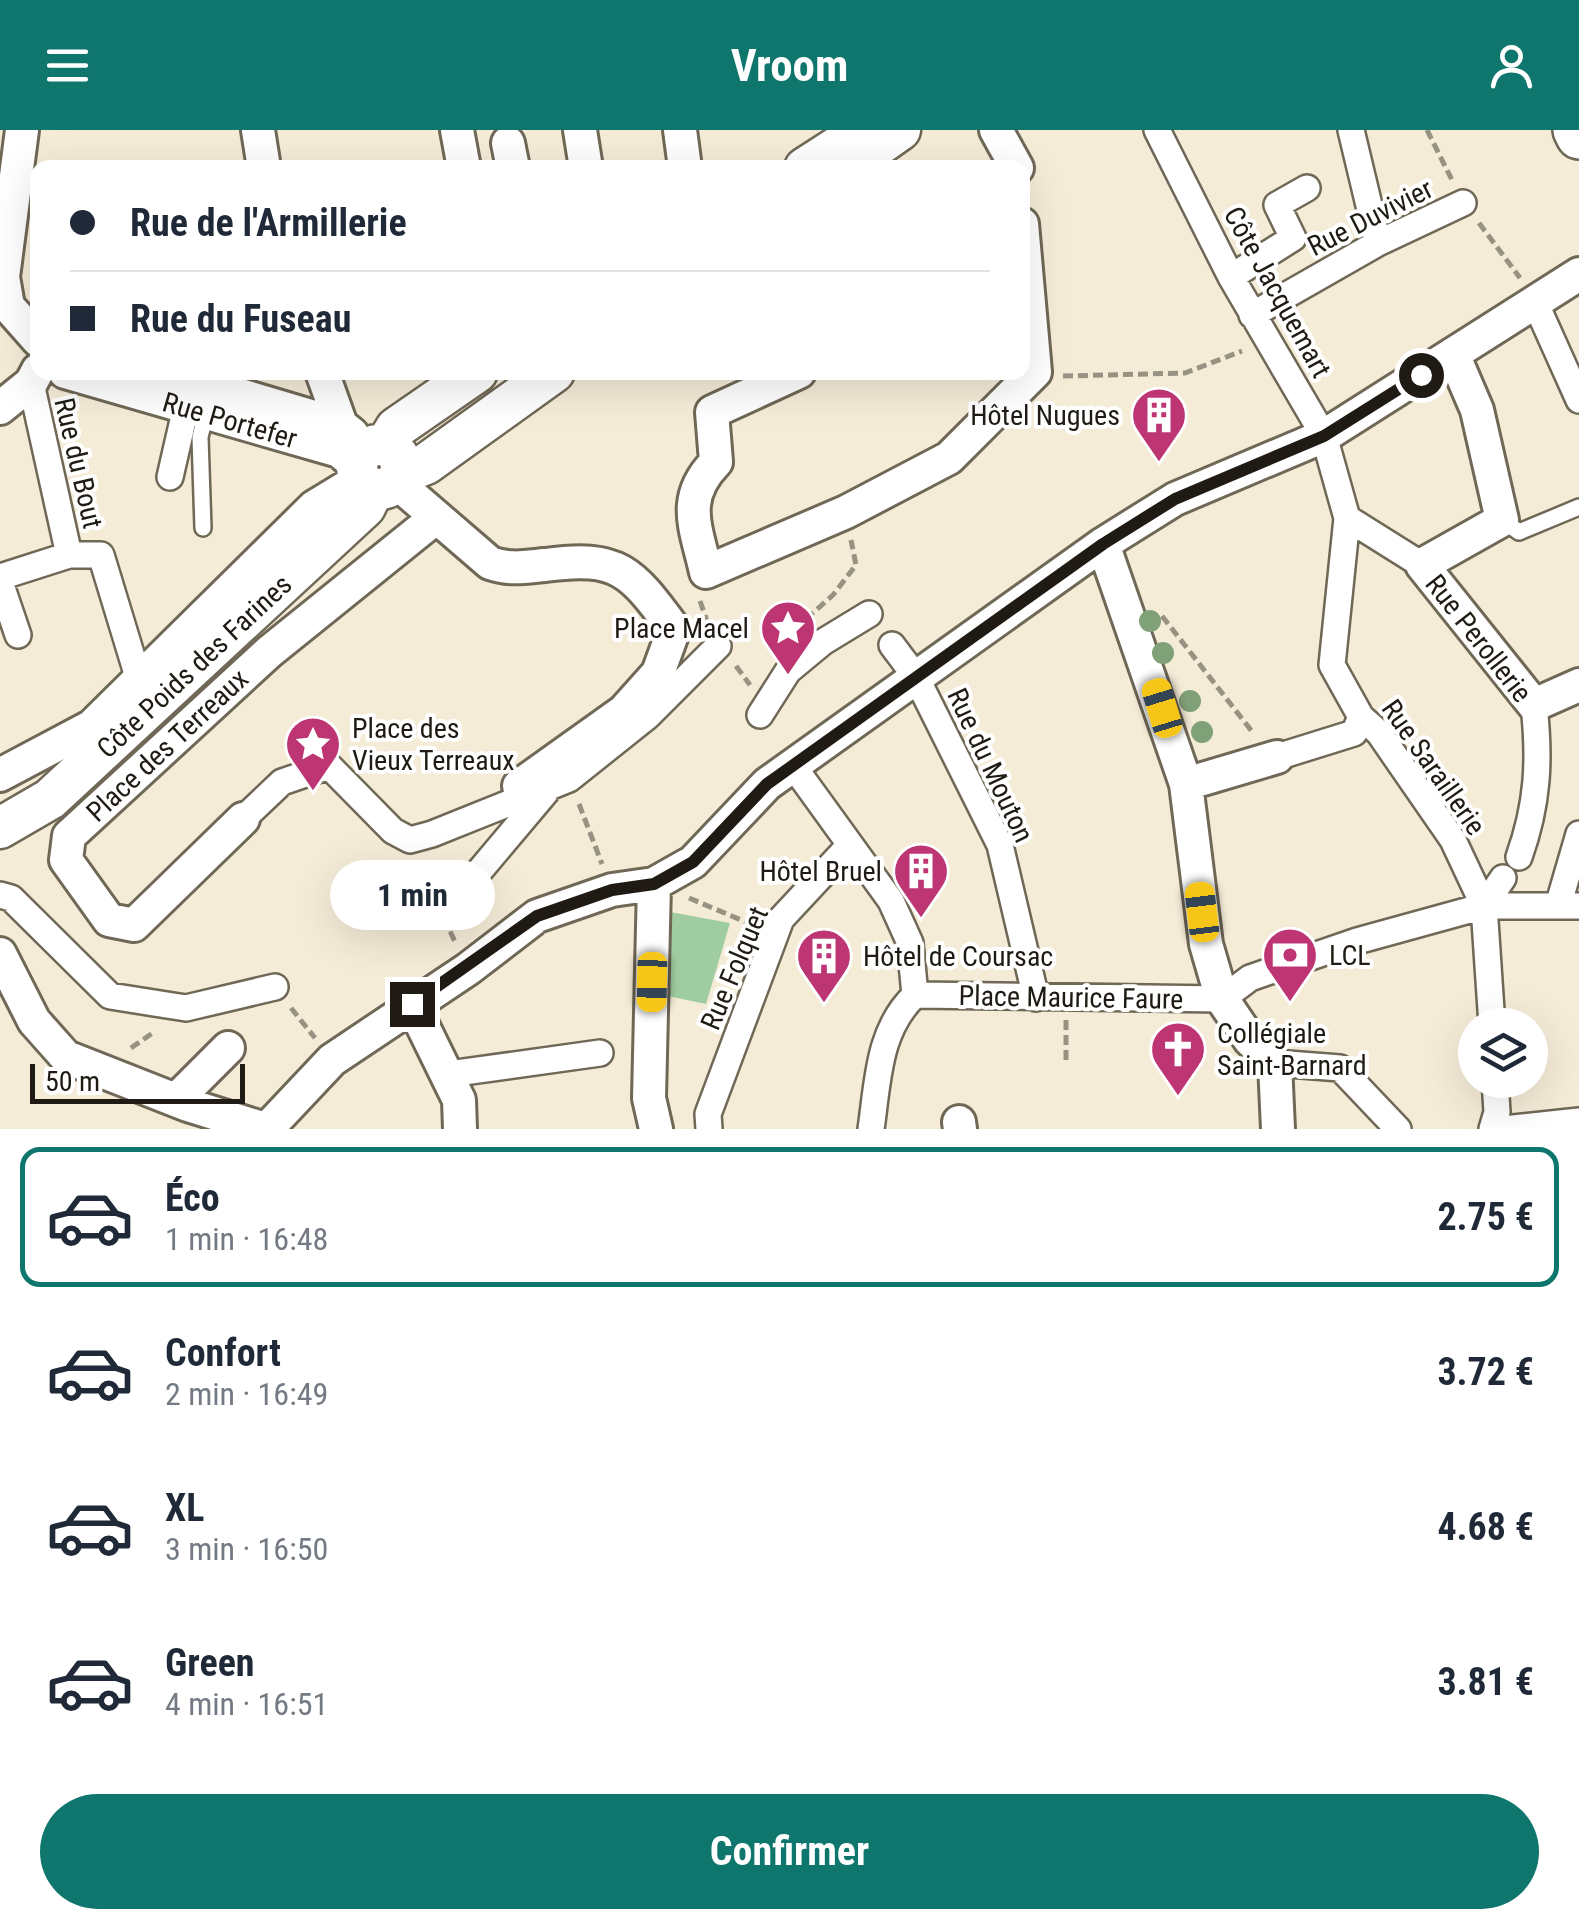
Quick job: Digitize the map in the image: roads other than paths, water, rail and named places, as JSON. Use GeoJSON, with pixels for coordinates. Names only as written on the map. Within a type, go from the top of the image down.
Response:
{"type":"FeatureCollection","features":[{"type":"Feature","properties":{"kind":"street"},"geometry":{"type":"LineString","coordinates":[[22,130],[4,276],[8,306],[30,331]]}},
{"type":"Feature","properties":{"kind":"street"},"geometry":{"type":"LineString","coordinates":[[258,130],[263,160]]}},
{"type":"Feature","properties":{"kind":"street"},"geometry":{"type":"LineString","coordinates":[[458,130],[463,160]]}},
{"type":"Feature","properties":{"kind":"street"},"geometry":{"type":"LineString","coordinates":[[580,130],[585,160]]}},
{"type":"Feature","properties":{"kind":"street"},"geometry":{"type":"LineString","coordinates":[[680,130],[685,160]]}},
{"type":"Feature","properties":{"kind":"street"},"geometry":{"type":"LineString","coordinates":[[817,160],[864,130]]}},
{"type":"Feature","properties":{"kind":"street"},"geometry":{"type":"LineString","coordinates":[[857,160],[900,130]]}},
{"type":"Feature","properties":{"kind":"street"},"geometry":{"type":"LineString","coordinates":[[996,130],[1013,160]]}},
{"type":"Feature","properties":{"kind":"street","name":"Côte Jacquemart"},"geometry":{"type":"LineString","coordinates":[[1157,130],[1252,315],[1324,436],[1347,518],[1332,664]]}},
{"type":"Feature","properties":{"kind":"street"},"geometry":{"type":"LineString","coordinates":[[1351,130],[1378,244]]}},
{"type":"Feature","properties":{"kind":"street"},"geometry":{"type":"LineString","coordinates":[[1231,276],[1293,238],[1277,205],[1307,188]]}},
{"type":"Feature","properties":{"kind":"street","name":"Rue Duvivier"},"geometry":{"type":"LineString","coordinates":[[1252,315],[1378,244],[1463,203]]}},
{"type":"Feature","properties":{"kind":"street"},"geometry":{"type":"LineString","coordinates":[[0,954],[34,1021],[66,1057],[176,1100],[266,1129],[332,1060],[468,969],[537,916],[612,890],[654,884],[693,862],[767,784],[1175,499],[1324,436],[1579,274]]}},
{"type":"Feature","properties":{"kind":"street"},"geometry":{"type":"LineString","coordinates":[[1535,302],[1579,400]]}},
{"type":"Feature","properties":{"kind":"street"},"geometry":{"type":"LineString","coordinates":[[1030,338],[1035,372],[1030,377]]}},
{"type":"Feature","properties":{"kind":"street"},"geometry":{"type":"LineString","coordinates":[[1422,565],[1502,520],[1477,410],[1453,354]]}},
{"type":"Feature","properties":{"kind":"street"},"geometry":{"type":"LineString","coordinates":[[0,408],[31,380]]}},
{"type":"Feature","properties":{"kind":"street","name":"Rue du Bout"},"geometry":{"type":"LineString","coordinates":[[35,380],[69,556]]}},
{"type":"Feature","properties":{"kind":"street","name":"Rue Portefer"},"geometry":{"type":"LineString","coordinates":[[93,380],[369,462]]}},
{"type":"Feature","properties":{"kind":"street","name":"Rue Portefer"},"geometry":{"type":"LineString","coordinates":[[181,380],[369,462]]}},
{"type":"Feature","properties":{"kind":"street"},"geometry":{"type":"LineString","coordinates":[[326,380],[369,462],[490,563],[508,570],[580,560],[608,562],[637,582],[674,629],[658,674],[545,785],[466,887]]}},
{"type":"Feature","properties":{"kind":"street"},"geometry":{"type":"LineString","coordinates":[[0,775],[92,726],[314,507],[369,462],[426,464],[543,380]]}},
{"type":"Feature","properties":{"kind":"street"},"geometry":{"type":"LineString","coordinates":[[782,380],[712,412],[716,462],[701,477],[690,502],[706,572],[846,512],[949,458],[1027,380]]}},
{"type":"Feature","properties":{"kind":"street","name":"Côte Poids des Farines"},"geometry":{"type":"LineString","coordinates":[[0,828],[50,799],[365,507],[369,462],[434,385]]}},
{"type":"Feature","properties":{"kind":"street"},"geometry":{"type":"LineString","coordinates":[[170,477],[196,410]]}},
{"type":"Feature","properties":{"kind":"street","name":"Rue Perollerie"},"geometry":{"type":"LineString","coordinates":[[1347,518],[1422,565],[1534,705],[1540,756],[1535,812],[1511,867],[1484,906]]}},
{"type":"Feature","properties":{"kind":"street","name":"Place des Terreaux"},"geometry":{"type":"LineString","coordinates":[[244,819],[134,925],[109,920],[66,860],[69,836],[269,652],[434,519]]}},
{"type":"Feature","properties":{"kind":"street"},"geometry":{"type":"LineString","coordinates":[[1106,549],[1186,784],[1206,944],[1222,999],[1250,978],[1340,947],[1484,906],[1569,906],[1579,834]]}},
{"type":"Feature","properties":{"kind":"street"},"geometry":{"type":"LineString","coordinates":[[18,636],[0,580],[69,556],[101,554],[140,680]]}},
{"type":"Feature","properties":{"kind":"street"},"geometry":{"type":"LineString","coordinates":[[760,715],[788,671],[823,642],[869,614]]}},
{"type":"Feature","properties":{"kind":"street","name":"Rue du Mouton"},"geometry":{"type":"LineString","coordinates":[[892,645],[916,677],[1000,845],[1036,998]]}},
{"type":"Feature","properties":{"kind":"street"},"geometry":{"type":"LineString","coordinates":[[244,819],[282,782],[328,766],[393,832],[410,840],[545,785],[648,716],[718,646]]}},
{"type":"Feature","properties":{"kind":"street","name":"Rue Saraillerie"},"geometry":{"type":"LineString","coordinates":[[1332,664],[1361,717],[1379,733],[1453,840],[1484,906]]}},
{"type":"Feature","properties":{"kind":"street"},"geometry":{"type":"LineString","coordinates":[[1534,705],[1579,685]]}},
{"type":"Feature","properties":{"kind":"street"},"geometry":{"type":"LineString","coordinates":[[1186,784],[1354,734],[1361,717]]}},
{"type":"Feature","properties":{"kind":"street"},"geometry":{"type":"LineString","coordinates":[[794,768],[891,902],[910,943],[915,995],[895,1014],[885,1041],[871,1129]]}},
{"type":"Feature","properties":{"kind":"street","name":"Rue Folquet"},"geometry":{"type":"LineString","coordinates":[[709,1129],[708,1114],[781,919],[848,847]]}},
{"type":"Feature","properties":{"kind":"street"},"geometry":{"type":"LineString","coordinates":[[654,884],[649,1098],[656,1129]]}},
{"type":"Feature","properties":{"kind":"street"},"geometry":{"type":"LineString","coordinates":[[0,894],[11,898],[110,996],[186,1008],[274,987]]}},
{"type":"Feature","properties":{"kind":"street"},"geometry":{"type":"LineString","coordinates":[[1484,906],[1491,1008]]}},
{"type":"Feature","properties":{"kind":"street","name":"Place Maurice Faure"},"geometry":{"type":"LineString","coordinates":[[915,995],[1222,999],[1250,1040],[1275,1063]]}},
{"type":"Feature","properties":{"kind":"street"},"geometry":{"type":"LineString","coordinates":[[412,1004],[459,1100],[460,1129]]}},
{"type":"Feature","properties":{"kind":"street"},"geometry":{"type":"LineString","coordinates":[[176,1100],[228,1048]]}},
{"type":"Feature","properties":{"kind":"street"},"geometry":{"type":"LineString","coordinates":[[449,1074],[600,1053]]}},
{"type":"Feature","properties":{"kind":"street"},"geometry":{"type":"LineString","coordinates":[[1278,1129],[1275,1063],[1340,1068],[1398,1129]]}},
{"type":"Feature","properties":{"kind":"street"},"geometry":{"type":"LineString","coordinates":[[1492,1129],[1496,1098]]}},
{"type":"Feature","properties":{"kind":"street"},"geometry":{"type":"LineString","coordinates":[[1504,1129],[1579,1121]]}},
{"type":"Feature","properties":{"kind":"lane"},"geometry":{"type":"LineString","coordinates":[[196,410],[203,528]]}},
{"type":"Feature","properties":{"kind":"lane"},"geometry":{"type":"LineString","coordinates":[[1502,520],[1519,532],[1579,507]]}},
{"type":"Feature","properties":{"kind":"place","name":"Hôtel Nugues"},"geometry":{"type":"Point","coordinates":[1159,464]}},
{"type":"Feature","properties":{"kind":"place","name":"Place Macel"},"geometry":{"type":"Point","coordinates":[788,677]}},
{"type":"Feature","properties":{"kind":"place","name":"Place des Vieux Terreaux"},"geometry":{"type":"Point","coordinates":[313,793]}},
{"type":"Feature","properties":{"kind":"place","name":"Hôtel Bruel"},"geometry":{"type":"Point","coordinates":[921,920]}},
{"type":"Feature","properties":{"kind":"place","name":"LCL"},"geometry":{"type":"Point","coordinates":[1290,1004]}},
{"type":"Feature","properties":{"kind":"place","name":"Hôtel de Coursac"},"geometry":{"type":"Point","coordinates":[824,1005]}},
{"type":"Feature","properties":{"kind":"place","name":"Collégiale Saint-Barnard"},"geometry":{"type":"Point","coordinates":[1178,1098]}}]}
